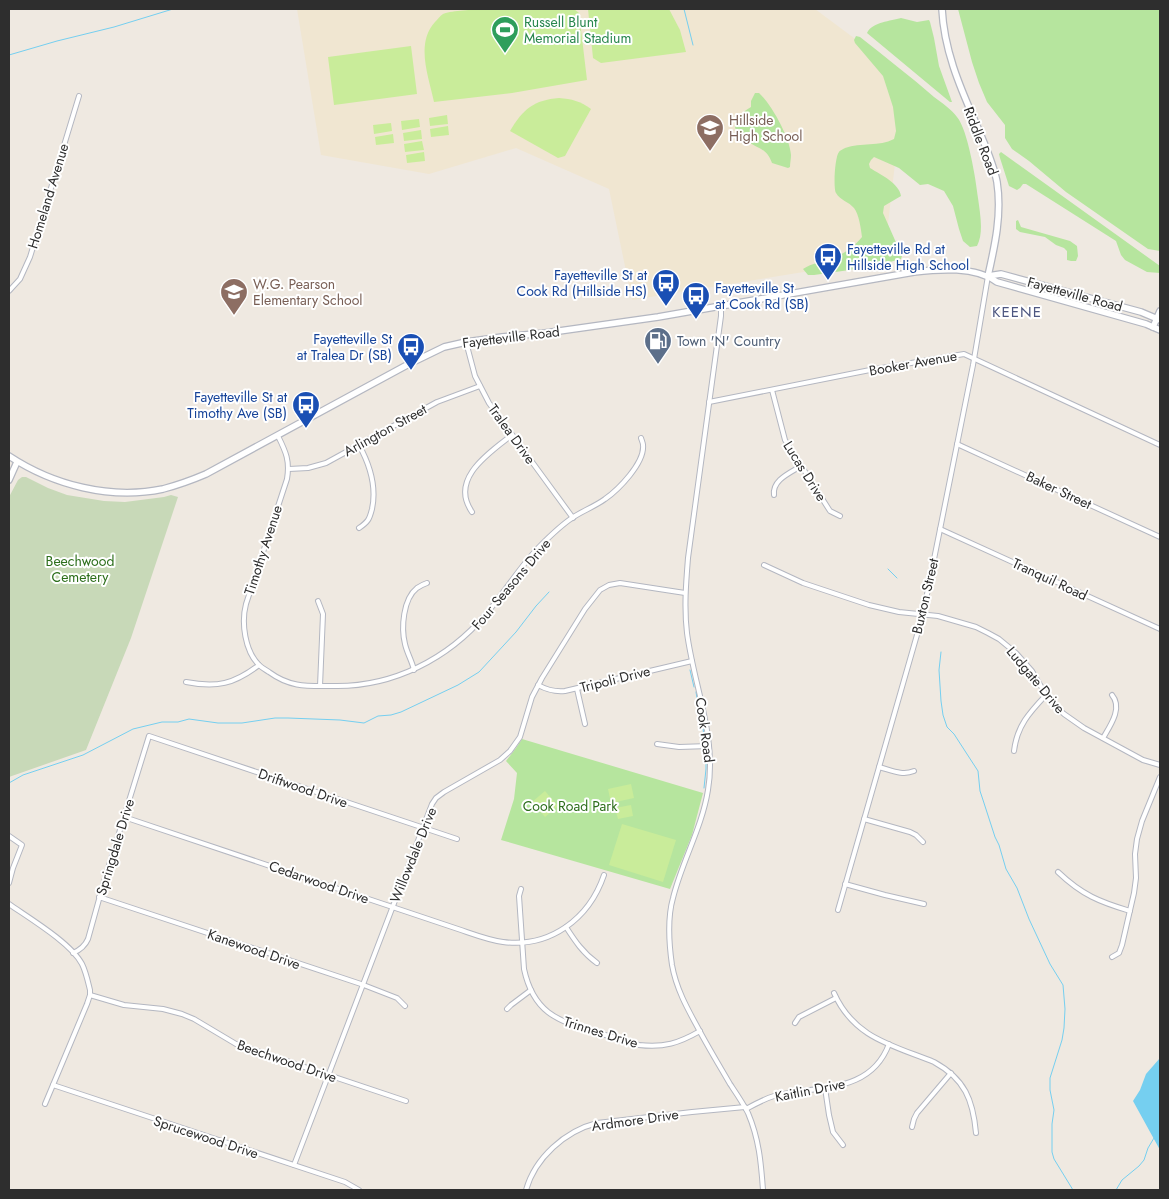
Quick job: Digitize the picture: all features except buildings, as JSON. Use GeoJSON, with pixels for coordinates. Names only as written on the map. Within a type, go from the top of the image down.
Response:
{"type":"FeatureCollection","features":[{"type":"Feature","properties":{"kind":"main road","name":"Riddle Road"},"geometry":{"type":"LineString","coordinates":[[942,9],[945,36],[952,64],[991,160],[997,184],[999,204],[998,225],[988,276]]}},
{"type":"Feature","properties":{"kind":"main road","name":"Fayetteville Road"},"geometry":{"type":"LineString","coordinates":[[9,456],[39,473],[72,485],[118,493],[160,489],[194,479],[215,470],[407,365],[444,348],[502,336],[565,330],[658,317],[914,272],[941,269],[988,276],[1001,274],[1141,312],[1158,319]]}},
{"type":"Feature","properties":{"kind":"main road","name":"Fayetteville Road"},"geometry":{"type":"LineString","coordinates":[[988,276],[997,282],[1153,326],[1160,330]]}},
{"type":"Feature","properties":{"kind":"main road"},"geometry":{"type":"LineString","coordinates":[[1153,326],[1158,319],[1160,311]]}},
{"type":"Feature","properties":{"kind":"main road"},"geometry":{"type":"LineString","coordinates":[[9,480],[17,462]]}},
{"type":"Feature","properties":{"kind":"street","name":"Homeland Avenue"},"geometry":{"type":"LineString","coordinates":[[9,291],[20,279],[30,257],[79,96]]}},
{"type":"Feature","properties":{"kind":"street","name":"Buxton Street"},"geometry":{"type":"LineString","coordinates":[[838,910],[923,614],[974,357],[988,276]]}},
{"type":"Feature","properties":{"kind":"street","name":"Cook Road"},"geometry":{"type":"LineString","coordinates":[[721,306],[685,593],[688,634],[692,661],[703,707],[709,746],[710,772],[706,801],[696,836],[682,868],[671,906],[670,951],[675,979],[685,1003],[745,1108],[755,1133],[760,1151],[763,1190]]}},
{"type":"Feature","properties":{"kind":"street","name":"Tralea Drive"},"geometry":{"type":"LineString","coordinates":[[466,342],[480,386],[489,403],[572,518]]}},
{"type":"Feature","properties":{"kind":"street","name":"Booker Avenue"},"geometry":{"type":"LineString","coordinates":[[709,402],[860,372],[964,354],[1160,445]]}},
{"type":"Feature","properties":{"kind":"street","name":"Arlington Street"},"geometry":{"type":"LineString","coordinates":[[289,470],[320,465],[437,402],[480,386]]}},
{"type":"Feature","properties":{"kind":"street","name":"Lucas Drive"},"geometry":{"type":"LineString","coordinates":[[772,390],[785,440],[830,511],[840,516]]}},
{"type":"Feature","properties":{"kind":"street"},"geometry":{"type":"LineString","coordinates":[[472,512],[466,498],[466,486],[471,473],[486,454],[512,435]]}},
{"type":"Feature","properties":{"kind":"street"},"geometry":{"type":"LineString","coordinates":[[278,436],[287,455],[289,470]]}},
{"type":"Feature","properties":{"kind":"street","name":"Four Seasons Drive"},"geometry":{"type":"LineString","coordinates":[[259,665],[273,675],[298,685],[351,686],[400,675],[436,658],[466,636],[487,614],[539,547],[572,518],[605,499],[622,485],[640,458],[644,446],[641,438]]}},
{"type":"Feature","properties":{"kind":"street","name":"Baker Street"},"geometry":{"type":"LineString","coordinates":[[957,444],[1160,537]]}},
{"type":"Feature","properties":{"kind":"street"},"geometry":{"type":"LineString","coordinates":[[359,445],[370,470],[374,493],[369,520],[359,528]]}},
{"type":"Feature","properties":{"kind":"street"},"geometry":{"type":"LineString","coordinates":[[774,495],[773,491],[776,484],[801,466]]}},
{"type":"Feature","properties":{"kind":"street","name":"Timothy Avenue"},"geometry":{"type":"LineString","coordinates":[[259,665],[247,643],[244,611],[289,470]]}},
{"type":"Feature","properties":{"kind":"street","name":"Tranquil Road"},"geometry":{"type":"LineString","coordinates":[[940,529],[1160,629]]}},
{"type":"Feature","properties":{"kind":"street","name":"Ludgate Drive"},"geometry":{"type":"LineString","coordinates":[[764,565],[803,583],[869,605],[899,612],[938,616],[976,627],[999,639],[1016,653],[1032,671],[1055,706],[1074,722],[1143,760],[1160,765]]}},
{"type":"Feature","properties":{"kind":"street"},"geometry":{"type":"LineString","coordinates":[[414,670],[405,643],[404,616],[408,603],[416,589],[427,583]]}},
{"type":"Feature","properties":{"kind":"street","name":"Willowdale Drive"},"geometry":{"type":"LineString","coordinates":[[294,1165],[432,804],[439,796],[500,760],[510,751],[520,737],[528,708],[538,685],[586,609],[595,596],[606,586],[615,583],[626,583],[685,593]]}},
{"type":"Feature","properties":{"kind":"street"},"geometry":{"type":"LineString","coordinates":[[318,601],[323,614],[320,686]]}},
{"type":"Feature","properties":{"kind":"street","name":"Tripoli Drive"},"geometry":{"type":"LineString","coordinates":[[538,685],[556,692],[577,689],[692,661]]}},
{"type":"Feature","properties":{"kind":"street"},"geometry":{"type":"LineString","coordinates":[[186,682],[206,685],[224,684],[246,675],[259,665]]}},
{"type":"Feature","properties":{"kind":"street"},"geometry":{"type":"LineString","coordinates":[[577,689],[585,724]]}},
{"type":"Feature","properties":{"kind":"street"},"geometry":{"type":"LineString","coordinates":[[1014,751],[1021,726],[1031,711],[1046,695]]}},
{"type":"Feature","properties":{"kind":"street"},"geometry":{"type":"LineString","coordinates":[[1103,738],[1117,706],[1117,701],[1112,695]]}},
{"type":"Feature","properties":{"kind":"street","name":"Driftwood Drive"},"geometry":{"type":"LineString","coordinates":[[149,736],[457,840]]}},
{"type":"Feature","properties":{"kind":"street","name":"Springdale Drive"},"geometry":{"type":"LineString","coordinates":[[74,953],[86,943],[149,736]]}},
{"type":"Feature","properties":{"kind":"street"},"geometry":{"type":"LineString","coordinates":[[657,744],[679,747],[709,746]]}},
{"type":"Feature","properties":{"kind":"street"},"geometry":{"type":"LineString","coordinates":[[879,767],[902,774],[914,771]]}},
{"type":"Feature","properties":{"kind":"street"},"geometry":{"type":"LineString","coordinates":[[1112,957],[1118,953],[1122,946],[1136,878],[1135,854],[1137,839],[1142,821],[1160,777]]}},
{"type":"Feature","properties":{"kind":"street","name":"Cedarwood Drive"},"geometry":{"type":"LineString","coordinates":[[124,817],[502,942],[523,942],[544,938],[566,927],[590,905],[604,875]]}},
{"type":"Feature","properties":{"kind":"street"},"geometry":{"type":"LineString","coordinates":[[864,819],[910,832],[923,842]]}},
{"type":"Feature","properties":{"kind":"street"},"geometry":{"type":"LineString","coordinates":[[9,836],[22,845],[9,883]]}},
{"type":"Feature","properties":{"kind":"street"},"geometry":{"type":"LineString","coordinates":[[1058,872],[1085,894],[1130,911]]}},
{"type":"Feature","properties":{"kind":"street"},"geometry":{"type":"LineString","coordinates":[[845,884],[885,896],[924,904]]}},
{"type":"Feature","properties":{"kind":"street","name":"Trinnes Drive"},"geometry":{"type":"LineString","coordinates":[[521,889],[519,896],[524,969],[531,990],[546,1010],[571,1026],[639,1045],[668,1045],[686,1039],[700,1031]]}},
{"type":"Feature","properties":{"kind":"street","name":"Kanewood Drive"},"geometry":{"type":"LineString","coordinates":[[99,897],[362,985],[398,998],[405,1006]]}},
{"type":"Feature","properties":{"kind":"street"},"geometry":{"type":"LineString","coordinates":[[9,904],[74,953],[82,964],[90,995],[45,1104]]}},
{"type":"Feature","properties":{"kind":"street"},"geometry":{"type":"LineString","coordinates":[[566,927],[578,945],[597,963]]}},
{"type":"Feature","properties":{"kind":"street"},"geometry":{"type":"LineString","coordinates":[[507,1010],[531,990]]}},
{"type":"Feature","properties":{"kind":"street"},"geometry":{"type":"LineString","coordinates":[[834,993],[844,1012],[862,1030],[889,1044],[934,1062],[951,1074],[962,1085],[970,1100],[976,1133]]}},
{"type":"Feature","properties":{"kind":"street","name":"Beechwood Drive"},"geometry":{"type":"LineString","coordinates":[[90,995],[124,1005],[163,1009],[182,1014],[236,1044],[406,1101]]}},
{"type":"Feature","properties":{"kind":"street"},"geometry":{"type":"LineString","coordinates":[[795,1023],[799,1017],[836,998]]}},
{"type":"Feature","properties":{"kind":"street","name":"Kaitlin Drive"},"geometry":{"type":"LineString","coordinates":[[745,1108],[773,1097],[850,1082],[866,1074],[884,1055],[889,1044]]}},
{"type":"Feature","properties":{"kind":"street"},"geometry":{"type":"LineString","coordinates":[[912,1127],[917,1113],[951,1074]]}},
{"type":"Feature","properties":{"kind":"street","name":"Sprucewood Drive"},"geometry":{"type":"LineString","coordinates":[[53,1085],[345,1182],[358,1190]]}},
{"type":"Feature","properties":{"kind":"street"},"geometry":{"type":"LineString","coordinates":[[825,1088],[833,1132],[843,1145]]}},
{"type":"Feature","properties":{"kind":"street","name":"Ardmore Drive"},"geometry":{"type":"LineString","coordinates":[[526,1190],[529,1180],[544,1156],[565,1138],[587,1126],[597,1123],[692,1112],[745,1108]]}},
{"type":"Feature","properties":{"kind":"shaded area","name":"Hillside High School"},"geometry":{"type":"Polygon","coordinates":[[[297,9],[815,9],[905,76],[884,259],[632,300],[609,189],[516,148],[429,174],[321,155],[297,9]]]}},
{"type":"Feature","properties":{"kind":"green space","name":"Russell Blunt Memorial Stadium"},"geometry":{"type":"Polygon","coordinates":[[[479,9],[574,9],[579,13],[587,80],[512,93],[434,102],[425,61],[426,40],[429,31],[443,14],[479,9]]]}},
{"type":"Feature","properties":{"kind":"green space"},"geometry":{"type":"Polygon","coordinates":[[[588,9],[669,9],[680,30],[686,52],[601,63],[593,58],[588,9]]]}},
{"type":"Feature","properties":{"kind":"green space"},"geometry":{"type":"Polygon","coordinates":[[[958,9],[1160,9],[1160,251],[1148,249],[1066,192],[1012,149],[1005,138],[1005,125],[987,102],[979,83],[958,9]]]}},
{"type":"Feature","properties":{"kind":"green space"},"geometry":{"type":"Polygon","coordinates":[[[901,18],[917,22],[929,20],[939,66],[952,102],[867,33],[869,29],[877,24],[901,18]]]}},
{"type":"Feature","properties":{"kind":"green space"},"geometry":{"type":"Polygon","coordinates":[[[856,36],[860,37],[949,109],[961,123],[968,144],[977,190],[981,229],[979,241],[977,246],[970,247],[963,241],[953,206],[944,191],[928,184],[920,185],[899,168],[874,157],[869,164],[870,168],[893,183],[900,191],[901,196],[884,206],[883,213],[902,256],[901,259],[871,267],[808,275],[803,269],[841,254],[853,247],[862,237],[856,211],[835,190],[836,165],[839,152],[851,146],[876,144],[894,139],[896,131],[893,107],[883,76],[855,43],[856,36]]]}},
{"type":"Feature","properties":{"kind":"green space"},"geometry":{"type":"Polygon","coordinates":[[[411,46],[417,94],[334,105],[328,57],[411,46]]]}},
{"type":"Feature","properties":{"kind":"green space"},"geometry":{"type":"Polygon","coordinates":[[[755,93],[759,93],[764,98],[784,131],[791,155],[790,167],[788,168],[772,163],[768,154],[747,141],[735,128],[740,116],[751,107],[751,101],[755,93]]]}},
{"type":"Feature","properties":{"kind":"green space"},"geometry":{"type":"Polygon","coordinates":[[[559,98],[576,101],[591,109],[565,156],[558,158],[510,131],[530,107],[543,101],[559,98]]]}},
{"type":"Feature","properties":{"kind":"green space"},"geometry":{"type":"Polygon","coordinates":[[[447,115],[448,124],[430,126],[429,118],[447,115]]]}},
{"type":"Feature","properties":{"kind":"green space"},"geometry":{"type":"Polygon","coordinates":[[[419,119],[420,127],[402,130],[401,121],[419,119]]]}},
{"type":"Feature","properties":{"kind":"green space"},"geometry":{"type":"Polygon","coordinates":[[[391,123],[392,131],[374,134],[373,125],[391,123]]]}},
{"type":"Feature","properties":{"kind":"green space"},"geometry":{"type":"Polygon","coordinates":[[[448,126],[449,135],[431,137],[430,129],[448,126]]]}},
{"type":"Feature","properties":{"kind":"green space"},"geometry":{"type":"Polygon","coordinates":[[[421,130],[422,139],[404,141],[403,133],[421,130]]]}},
{"type":"Feature","properties":{"kind":"green space"},"geometry":{"type":"Polygon","coordinates":[[[393,134],[394,143],[376,145],[375,137],[393,134]]]}},
{"type":"Feature","properties":{"kind":"green space"},"geometry":{"type":"Polygon","coordinates":[[[422,141],[424,150],[405,152],[404,144],[422,141]]]}},
{"type":"Feature","properties":{"kind":"green space"},"geometry":{"type":"Polygon","coordinates":[[[424,152],[425,161],[407,163],[406,155],[424,152]]]}},
{"type":"Feature","properties":{"kind":"green space"},"geometry":{"type":"Polygon","coordinates":[[[1001,152],[1160,266],[1160,273],[1147,272],[1125,260],[1116,241],[1026,184],[1023,184],[1017,190],[1009,186],[999,154],[1001,152]]]}},
{"type":"Feature","properties":{"kind":"green space"},"geometry":{"type":"Polygon","coordinates":[[[1018,220],[1021,227],[1070,241],[1077,246],[1078,256],[1076,261],[1067,260],[1067,251],[1045,237],[1020,232],[1016,229],[1016,221],[1018,220]]]}},
{"type":"Feature","properties":{"kind":"green space","name":"Beechwood Cemetery"},"geometry":{"type":"Polygon","coordinates":[[[22,477],[67,495],[104,501],[125,502],[171,495],[178,497],[131,638],[86,750],[9,777],[9,497],[18,480],[22,477]]]}},
{"type":"Feature","properties":{"kind":"green space","name":"Cook Road Park"},"geometry":{"type":"Polygon","coordinates":[[[522,739],[703,793],[692,835],[670,889],[501,840],[514,799],[517,773],[506,761],[522,739]]]}},
{"type":"Feature","properties":{"kind":"green space"},"geometry":{"type":"Polygon","coordinates":[[[631,784],[634,798],[611,803],[608,789],[631,784]]]}},
{"type":"Feature","properties":{"kind":"green space"},"geometry":{"type":"Polygon","coordinates":[[[545,791],[558,806],[545,817],[532,802],[545,791]]]}},
{"type":"Feature","properties":{"kind":"green space"},"geometry":{"type":"Polygon","coordinates":[[[631,805],[633,816],[618,819],[615,808],[631,805]]]}},
{"type":"Feature","properties":{"kind":"green space"},"geometry":{"type":"Polygon","coordinates":[[[622,824],[676,840],[663,882],[609,865],[622,824]]]}},
{"type":"Feature","properties":{"kind":"water"},"geometry":{"type":"Polygon","coordinates":[[[1160,1058],[1160,1150],[1133,1101],[1140,1090],[1146,1074],[1160,1058]]]}},
{"type":"Feature","properties":{"kind":"waterway"},"geometry":{"type":"LineString","coordinates":[[9,55],[173,9]]}},
{"type":"Feature","properties":{"kind":"waterway"},"geometry":{"type":"LineString","coordinates":[[684,9],[693,45]]}},
{"type":"Feature","properties":{"kind":"waterway"},"geometry":{"type":"LineString","coordinates":[[888,569],[897,578]]}},
{"type":"Feature","properties":{"kind":"waterway"},"geometry":{"type":"LineString","coordinates":[[9,783],[23,775],[83,755],[133,729],[162,722],[178,722],[189,719],[218,723],[242,723],[288,718],[364,723],[378,716],[401,712],[458,685],[479,672],[516,632],[549,592]]}},
{"type":"Feature","properties":{"kind":"waterway"},"geometry":{"type":"LineString","coordinates":[[941,652],[939,670],[941,701],[947,727],[954,734],[978,771],[980,791],[1006,869],[1017,888],[1050,964],[1063,985],[1064,1028],[1050,1078],[1054,1110],[1052,1152],[1054,1159],[1073,1190]]}},
{"type":"Feature","properties":{"kind":"waterway"},"geometry":{"type":"LineString","coordinates":[[690,670],[694,687]]}},
{"type":"Feature","properties":{"kind":"waterway"},"geometry":{"type":"LineString","coordinates":[[696,692],[698,704]]}},
{"type":"Feature","properties":{"kind":"waterway"},"geometry":{"type":"LineString","coordinates":[[699,709],[702,722]]}},
{"type":"Feature","properties":{"kind":"waterway"},"geometry":{"type":"LineString","coordinates":[[703,728],[704,737]]}},
{"type":"Feature","properties":{"kind":"waterway"},"geometry":{"type":"LineString","coordinates":[[704,788],[706,755]]}},
{"type":"Feature","properties":{"kind":"waterway"},"geometry":{"type":"LineString","coordinates":[[1116,1190],[1122,1180],[1144,1160],[1154,1138]]}},
{"type":"Feature","properties":{"kind":"place","name":"Russell Blunt Memorial Stadium"},"geometry":{"type":"Point","coordinates":[505,54]}},
{"type":"Feature","properties":{"kind":"place","name":"Hillside High School"},"geometry":{"type":"Point","coordinates":[710,152]}},
{"type":"Feature","properties":{"kind":"place","name":"Fayetteville Rd at Hillside High School"},"geometry":{"type":"Point","coordinates":[828,281]}},
{"type":"Feature","properties":{"kind":"place","name":"Fayetteville St at Cook Rd (Hillside HS)"},"geometry":{"type":"Point","coordinates":[666,307]}},
{"type":"Feature","properties":{"kind":"place","name":"W.G. Pearson Elementary School"},"geometry":{"type":"Point","coordinates":[234,316]}},
{"type":"Feature","properties":{"kind":"place","name":"Fayetteville St at Cook Rd (SB)"},"geometry":{"type":"Point","coordinates":[696,320]}},
{"type":"Feature","properties":{"kind":"place","name":"Town 'N' Country"},"geometry":{"type":"Point","coordinates":[658,365]}},
{"type":"Feature","properties":{"kind":"place","name":"Fayetteville St at Tralea Dr (SB)"},"geometry":{"type":"Point","coordinates":[411,371]}},
{"type":"Feature","properties":{"kind":"place","name":"Fayetteville St at Timothy Ave (SB)"},"geometry":{"type":"Point","coordinates":[306,429]}},
{"type":"Feature","properties":{"kind":"district","name":"KEENE"},"geometry":{"type":"Point","coordinates":[1017,312]}}]}
